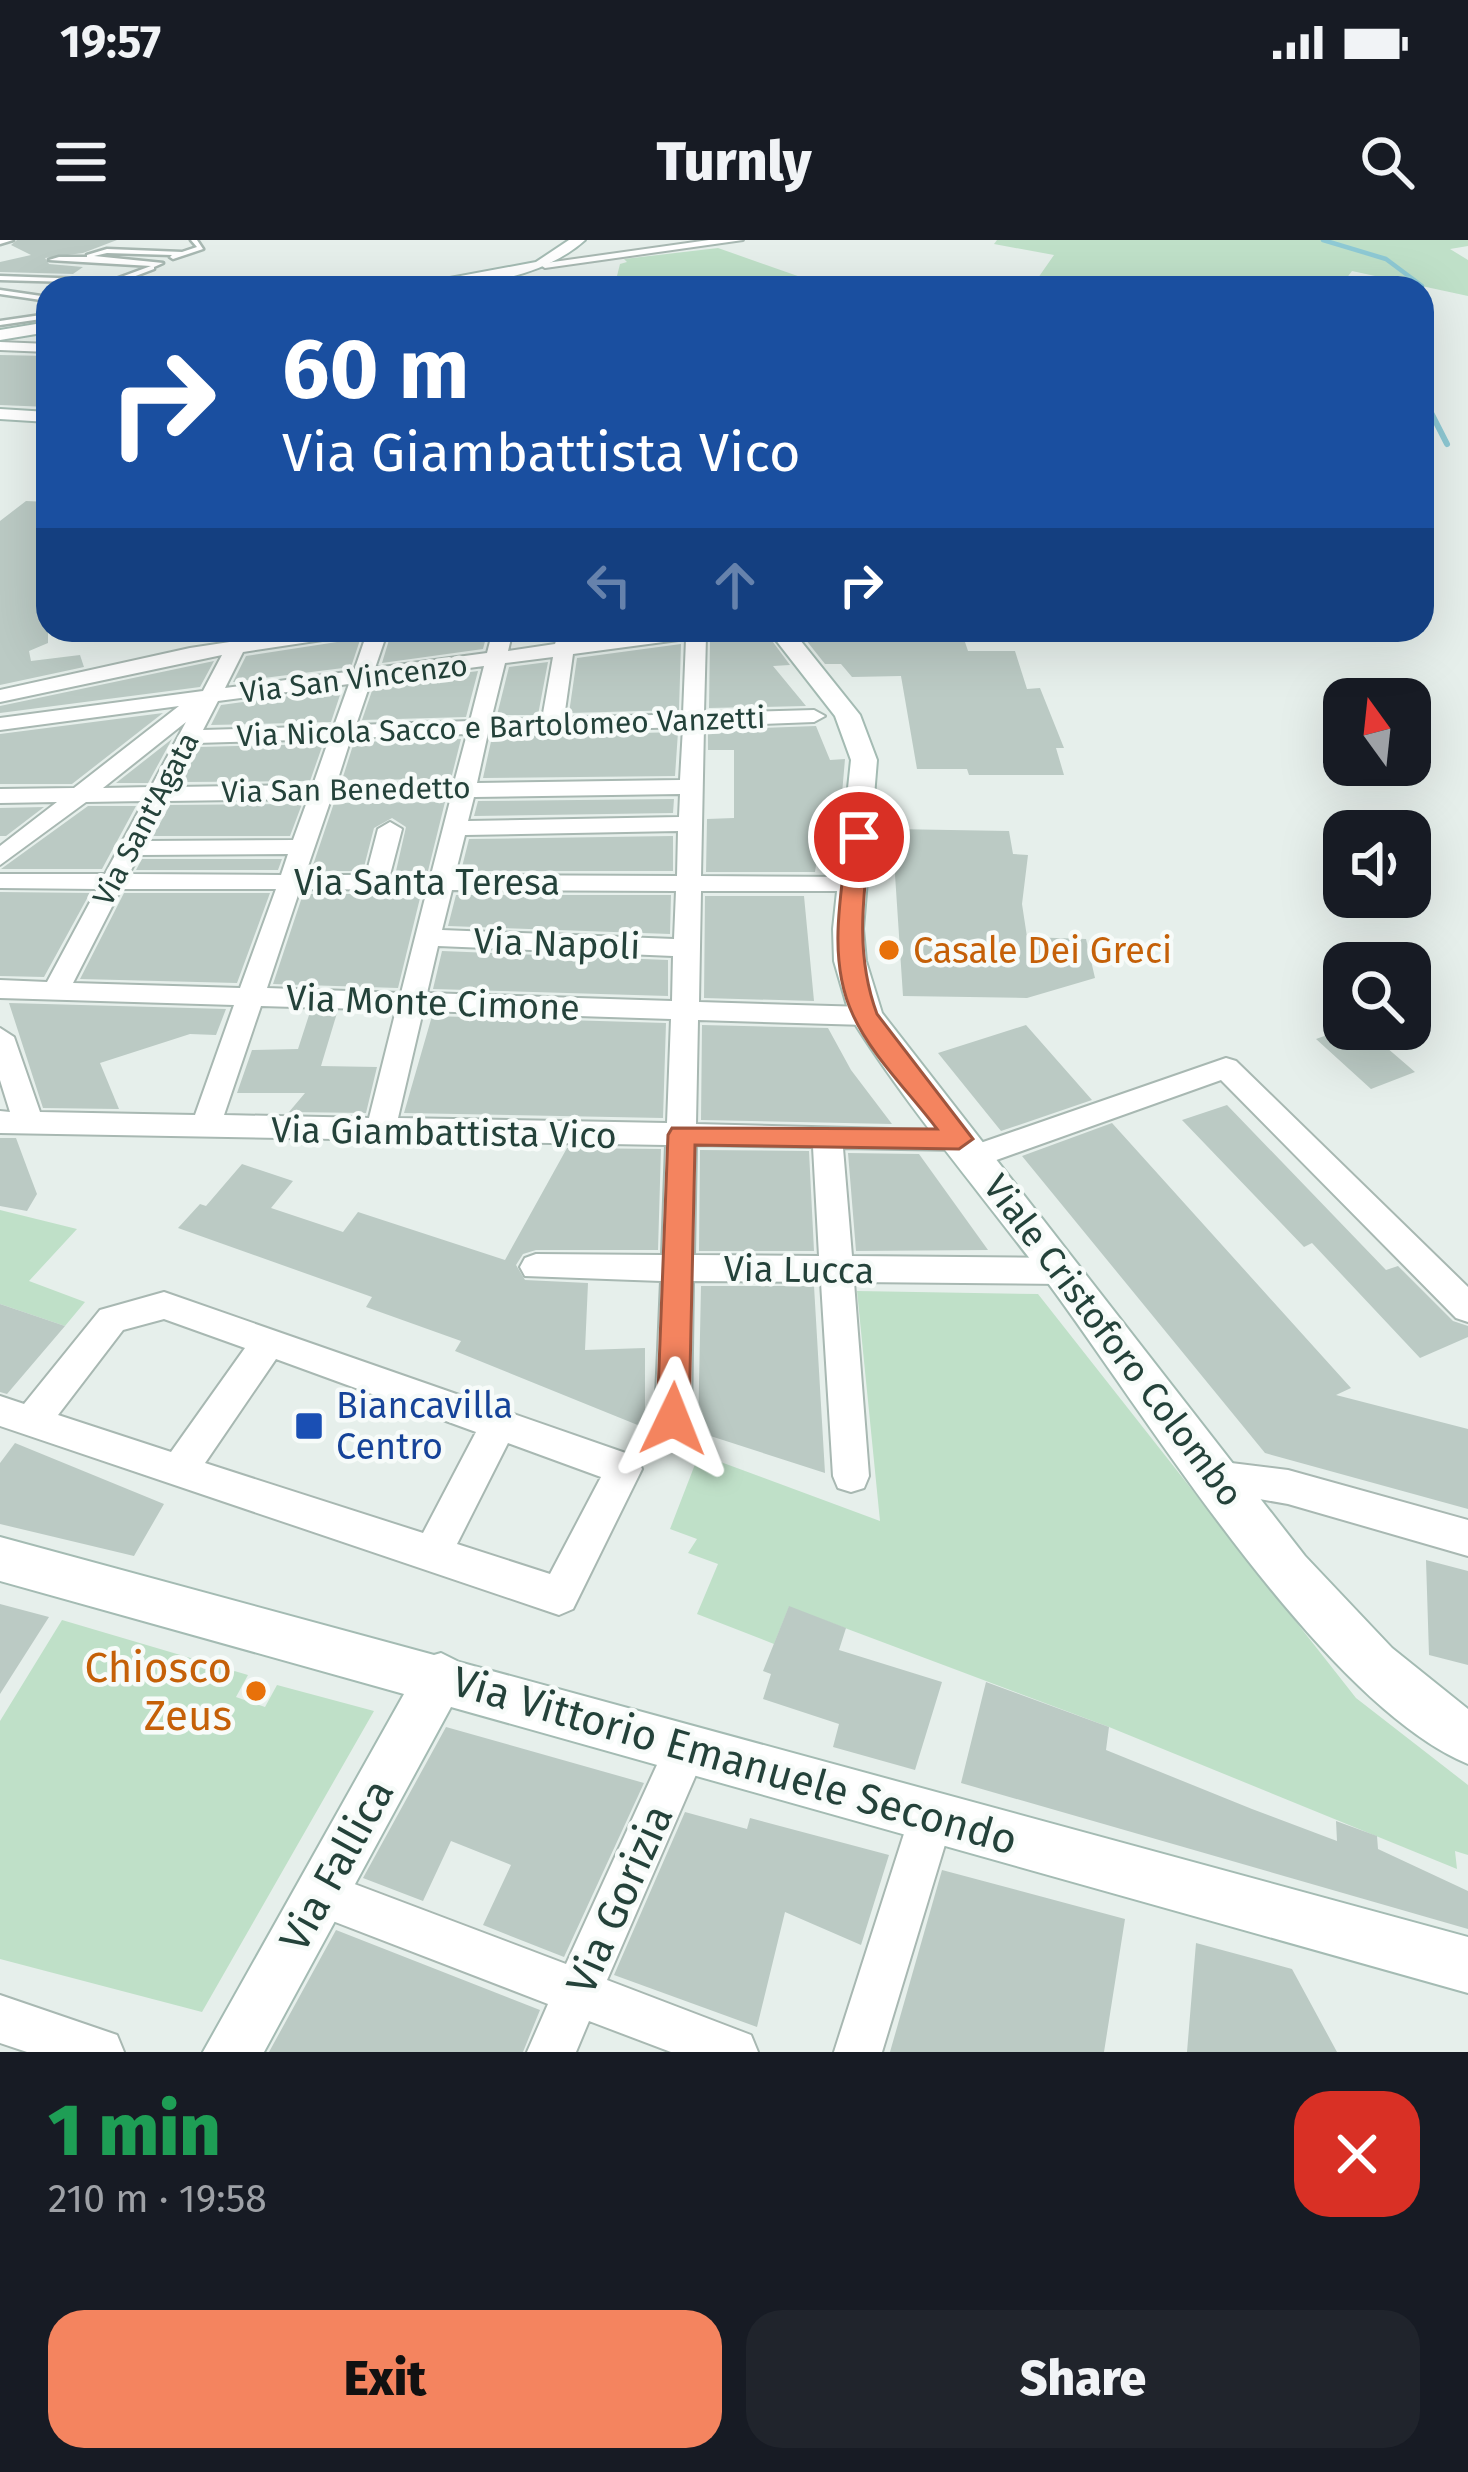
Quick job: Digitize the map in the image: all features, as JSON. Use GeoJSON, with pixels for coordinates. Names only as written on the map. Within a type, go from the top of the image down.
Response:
{"type":"FeatureCollection","features":[{"type":"Feature","properties":{"kind":"street"},"geometry":{"type":"LineString","coordinates":[[490,276],[550,264],[582,240]]}},
{"type":"Feature","properties":{"kind":"street"},"geometry":{"type":"LineString","coordinates":[[476,276],[659,246],[737,240]]}},
{"type":"Feature","properties":{"kind":"street"},"geometry":{"type":"LineString","coordinates":[[602,273],[608,258]]}},
{"type":"Feature","properties":{"kind":"street"},"geometry":{"type":"LineString","coordinates":[[0,335],[36,329]]}},
{"type":"Feature","properties":{"kind":"street"},"geometry":{"type":"LineString","coordinates":[[0,346],[36,348]]}},
{"type":"Feature","properties":{"kind":"street"},"geometry":{"type":"LineString","coordinates":[[0,414],[36,416]]}},
{"type":"Feature","properties":{"kind":"street"},"geometry":{"type":"LineString","coordinates":[[0,696],[270,642]]}},
{"type":"Feature","properties":{"kind":"street"},"geometry":{"type":"LineString","coordinates":[[205,1128],[374,642]]}},
{"type":"Feature","properties":{"kind":"street"},"geometry":{"type":"LineString","coordinates":[[380,1131],[499,642]]}},
{"type":"Feature","properties":{"kind":"street","name":"Via San Vincenzo"},"geometry":{"type":"LineString","coordinates":[[0,724],[495,661],[559,642]]}},
{"type":"Feature","properties":{"kind":"street"},"geometry":{"type":"LineString","coordinates":[[552,725],[566,642]]}},
{"type":"Feature","properties":{"kind":"street"},"geometry":{"type":"LineString","coordinates":[[673,1419],[693,720],[701,642]]}},
{"type":"Feature","properties":{"kind":"street","name":"Viale Cristoforo Colombo"},"geometry":{"type":"LineString","coordinates":[[790,642],[848,715],[858,736],[864,791],[850,961],[866,1016],[1215,1477],[1341,1631],[1399,1687],[1468,1739]]}},
{"type":"Feature","properties":{"kind":"street","name":"Via Sant'Agata"},"geometry":{"type":"LineString","coordinates":[[56,990],[236,647]]}},
{"type":"Feature","properties":{"kind":"street"},"geometry":{"type":"LineString","coordinates":[[0,858],[189,706],[210,697]]}},
{"type":"Feature","properties":{"kind":"street","name":"Via Nicola Sacco e Bartolomeo Vanzetti"},"geometry":{"type":"LineString","coordinates":[[188,737],[814,716]]}},
{"type":"Feature","properties":{"kind":"street","name":"Via San Benedetto"},"geometry":{"type":"LineString","coordinates":[[0,796],[692,787]]}},
{"type":"Feature","properties":{"kind":"street"},"geometry":{"type":"LineString","coordinates":[[454,828],[690,824]]}},
{"type":"Feature","properties":{"kind":"street"},"geometry":{"type":"LineString","coordinates":[[376,882],[390,829]]}},
{"type":"Feature","properties":{"kind":"street"},"geometry":{"type":"LineString","coordinates":[[131,848],[303,847]]}},
{"type":"Feature","properties":{"kind":"street","name":"Via Santa Teresa"},"geometry":{"type":"LineString","coordinates":[[0,880],[854,884]]}},
{"type":"Feature","properties":{"kind":"street","name":"Via Napoli"},"geometry":{"type":"LineString","coordinates":[[428,938],[687,948]]}},
{"type":"Feature","properties":{"kind":"street","name":"Via Monte Cimone"},"geometry":{"type":"LineString","coordinates":[[0,989],[866,1016]]}},
{"type":"Feature","properties":{"kind":"street"},"geometry":{"type":"LineString","coordinates":[[0,1037],[14,1123]]}},
{"type":"Feature","properties":{"kind":"street"},"geometry":{"type":"LineString","coordinates":[[967,1148],[1226,1068],[1468,1308]]}},
{"type":"Feature","properties":{"kind":"street","name":"Via Giambattista Vico"},"geometry":{"type":"LineString","coordinates":[[14,1123],[827,1137],[967,1148]]}},
{"type":"Feature","properties":{"kind":"street"},"geometry":{"type":"LineString","coordinates":[[827,1137],[851,1476]]}},
{"type":"Feature","properties":{"kind":"street","name":"Via Lucca"},"geometry":{"type":"LineString","coordinates":[[536,1267],[1061,1271]]}},
{"type":"Feature","properties":{"kind":"street"},"geometry":{"type":"LineString","coordinates":[[164,1305],[624,1468],[559,1596],[11,1414],[112,1320],[164,1305]]}},
{"type":"Feature","properties":{"kind":"street"},"geometry":{"type":"LineString","coordinates":[[179,1471],[269,1342]]}},
{"type":"Feature","properties":{"kind":"street"},"geometry":{"type":"LineString","coordinates":[[431,1556],[498,1426]]}},
{"type":"Feature","properties":{"kind":"street"},"geometry":{"type":"LineString","coordinates":[[1215,1477],[1288,1487],[1468,1538]]}},
{"type":"Feature","properties":{"kind":"street","name":"Via Vittorio Emanuele Secondo"},"geometry":{"type":"LineString","coordinates":[[0,1559],[1468,1965]]}},
{"type":"Feature","properties":{"kind":"street","name":"Via Fallica"},"geometry":{"type":"LineString","coordinates":[[232,2052],[440,1677]]}},
{"type":"Feature","properties":{"kind":"street","name":"Via Gorizia"},"geometry":{"type":"LineString","coordinates":[[551,2052],[687,1747]]}},
{"type":"Feature","properties":{"kind":"street"},"geometry":{"type":"LineString","coordinates":[[858,2052],[932,1815]]}},
{"type":"Feature","properties":{"kind":"street"},"geometry":{"type":"LineString","coordinates":[[320,1894],[734,2052]]}},
{"type":"Feature","properties":{"kind":"street"},"geometry":{"type":"LineString","coordinates":[[0,2019],[100,2052]]}},
{"type":"Feature","properties":{"kind":"lane"},"geometry":{"type":"LineString","coordinates":[[0,242],[10,240]]}},
{"type":"Feature","properties":{"kind":"lane"},"geometry":{"type":"LineString","coordinates":[[141,276],[201,248],[194,240]]}},
{"type":"Feature","properties":{"kind":"lane"},"geometry":{"type":"LineString","coordinates":[[161,263],[52,260],[107,251],[182,258]]}},
{"type":"Feature","properties":{"kind":"lane"},"geometry":{"type":"LineString","coordinates":[[107,251],[89,256],[161,263]]}},
{"type":"Feature","properties":{"kind":"lane"},"geometry":{"type":"LineString","coordinates":[[67,255],[81,261],[161,263]]}},
{"type":"Feature","properties":{"kind":"lane"},"geometry":{"type":"LineString","coordinates":[[135,276],[182,258]]}},
{"type":"Feature","properties":{"kind":"lane"},"geometry":{"type":"LineString","coordinates":[[56,276],[66,269],[140,273]]}},
{"type":"Feature","properties":{"kind":"lane"},"geometry":{"type":"LineString","coordinates":[[0,278],[36,278]]}},
{"type":"Feature","properties":{"kind":"lane"},"geometry":{"type":"LineString","coordinates":[[0,292],[36,297]]}},
{"type":"Feature","properties":{"kind":"lane"},"geometry":{"type":"LineString","coordinates":[[0,301],[36,300]]}},
{"type":"Feature","properties":{"kind":"lane"},"geometry":{"type":"LineString","coordinates":[[0,323],[36,318]]}},
{"type":"Feature","properties":{"kind":"green space"},"geometry":{"type":"Polygon","coordinates":[[[997,240],[1468,240],[1468,246],[1450,249],[1468,260],[1468,296],[1434,289],[1434,276],[1352,271],[1348,276],[1039,276],[1054,255],[994,244],[997,240]]]}},
{"type":"Feature","properties":{"kind":"green space"},"geometry":{"type":"Polygon","coordinates":[[[718,248],[798,276],[617,276],[620,264],[627,262],[624,259],[718,248]]]}},
{"type":"Feature","properties":{"kind":"green space"},"geometry":{"type":"Polygon","coordinates":[[[0,1210],[77,1229],[29,1281],[85,1302],[65,1326],[0,1304],[0,1210]]]}},
{"type":"Feature","properties":{"kind":"green space"},"geometry":{"type":"Polygon","coordinates":[[[857,1291],[1038,1294],[1356,1698],[1468,1785],[1468,1855],[1455,1851],[1457,1869],[1109,1727],[789,1607],[774,1644],[697,1614],[718,1564],[688,1553],[697,1539],[670,1529],[699,1454],[880,1521],[857,1291]]]}},
{"type":"Feature","properties":{"kind":"green space"},"geometry":{"type":"Polygon","coordinates":[[[62,1620],[248,1675],[236,1697],[265,1707],[277,1685],[374,1711],[202,2012],[0,1959],[0,1721],[62,1620]]]}},
{"type":"Feature","properties":{"kind":"building"},"geometry":{"type":"Polygon","coordinates":[[[17,240],[117,240],[83,253],[45,258],[49,264],[83,267],[73,274],[0,272],[0,262],[31,255],[11,245],[17,240]]]}},
{"type":"Feature","properties":{"kind":"building"},"geometry":{"type":"Polygon","coordinates":[[[0,355],[36,356],[36,406],[0,405],[0,355]]]}},
{"type":"Feature","properties":{"kind":"building"},"geometry":{"type":"Polygon","coordinates":[[[26,501],[36,501],[36,642],[48,643],[29,651],[31,661],[80,655],[84,667],[0,685],[0,521],[26,501]]]}},
{"type":"Feature","properties":{"kind":"building"},"geometry":{"type":"Polygon","coordinates":[[[359,642],[351,667],[233,682],[246,656],[359,642]]]}},
{"type":"Feature","properties":{"kind":"building"},"geometry":{"type":"Polygon","coordinates":[[[388,642],[485,642],[483,649],[382,663],[388,642]]]}},
{"type":"Feature","properties":{"kind":"building"},"geometry":{"type":"Polygon","coordinates":[[[710,642],[773,642],[790,665],[773,666],[806,706],[709,708],[710,642]]]}},
{"type":"Feature","properties":{"kind":"building"},"geometry":{"type":"Polygon","coordinates":[[[808,642],[965,642],[968,651],[1015,651],[1027,689],[1040,688],[1064,748],[1056,748],[1064,775],[969,775],[967,769],[917,769],[901,676],[852,677],[841,664],[825,664],[808,642]]]}},
{"type":"Feature","properties":{"kind":"building"},"geometry":{"type":"Polygon","coordinates":[[[681,644],[679,710],[569,713],[577,658],[681,644]]]}},
{"type":"Feature","properties":{"kind":"building"},"geometry":{"type":"Polygon","coordinates":[[[214,661],[200,687],[0,713],[0,706],[214,661]]]}},
{"type":"Feature","properties":{"kind":"building"},"geometry":{"type":"Polygon","coordinates":[[[548,662],[538,715],[497,715],[509,667],[548,662]]]}},
{"type":"Feature","properties":{"kind":"building"},"geometry":{"type":"Polygon","coordinates":[[[478,671],[466,717],[362,720],[374,685],[478,671]]]}},
{"type":"Feature","properties":{"kind":"building"},"geometry":{"type":"Polygon","coordinates":[[[342,689],[331,722],[211,725],[221,705],[342,689]]]}},
{"type":"Feature","properties":{"kind":"building"},"geometry":{"type":"Polygon","coordinates":[[[163,713],[72,784],[0,784],[0,734],[163,713]]]}},
{"type":"Feature","properties":{"kind":"building"},"geometry":{"type":"Polygon","coordinates":[[[816,726],[830,760],[845,759],[840,817],[823,817],[815,872],[706,872],[707,819],[734,818],[734,750],[708,750],[708,730],[816,726]]]}},
{"type":"Feature","properties":{"kind":"building"},"geometry":{"type":"Polygon","coordinates":[[[678,732],[675,776],[483,778],[492,737],[678,732]]]}},
{"type":"Feature","properties":{"kind":"building"},"geometry":{"type":"Polygon","coordinates":[[[172,739],[148,783],[116,783],[172,739]]]}},
{"type":"Feature","properties":{"kind":"building"},"geometry":{"type":"Polygon","coordinates":[[[461,739],[451,779],[342,780],[354,742],[461,739]]]}},
{"type":"Feature","properties":{"kind":"building"},"geometry":{"type":"Polygon","coordinates":[[[323,744],[310,781],[181,782],[199,747],[323,744]]]}},
{"type":"Feature","properties":{"kind":"building"},"geometry":{"type":"Polygon","coordinates":[[[674,799],[673,813],[474,816],[478,801],[674,799]]]}},
{"type":"Feature","properties":{"kind":"building"},"geometry":{"type":"Polygon","coordinates":[[[445,802],[428,871],[396,871],[406,827],[392,818],[374,828],[363,871],[311,871],[334,803],[445,802]]]}},
{"type":"Feature","properties":{"kind":"building"},"geometry":{"type":"Polygon","coordinates":[[[302,804],[290,836],[153,836],[170,805],[302,804]]]}},
{"type":"Feature","properties":{"kind":"building"},"geometry":{"type":"Polygon","coordinates":[[[88,806],[136,806],[102,869],[1,869],[88,806]]]}},
{"type":"Feature","properties":{"kind":"building"},"geometry":{"type":"Polygon","coordinates":[[[44,807],[6,836],[0,836],[0,808],[44,807]]]}},
{"type":"Feature","properties":{"kind":"building"},"geometry":{"type":"Polygon","coordinates":[[[892,829],[1009,831],[1013,854],[1028,855],[1022,904],[1027,937],[1086,939],[1095,978],[1027,998],[903,996],[892,829]]]}},
{"type":"Feature","properties":{"kind":"building"},"geometry":{"type":"Polygon","coordinates":[[[673,836],[673,871],[461,871],[469,839],[673,836]]]}},
{"type":"Feature","properties":{"kind":"building"},"geometry":{"type":"Polygon","coordinates":[[[142,859],[282,859],[278,870],[136,870],[142,859]]]}},
{"type":"Feature","properties":{"kind":"building"},"geometry":{"type":"Polygon","coordinates":[[[0,892],[90,893],[44,977],[0,976],[0,892]]]}},
{"type":"Feature","properties":{"kind":"building"},"geometry":{"type":"Polygon","coordinates":[[[124,893],[270,893],[237,983],[80,979],[124,893]]]}},
{"type":"Feature","properties":{"kind":"building"},"geometry":{"type":"Polygon","coordinates":[[[303,894],[421,894],[398,988],[273,984],[303,894]]]}},
{"type":"Feature","properties":{"kind":"building"},"geometry":{"type":"Polygon","coordinates":[[[456,895],[671,895],[670,934],[448,926],[456,895]]]}},
{"type":"Feature","properties":{"kind":"building"},"geometry":{"type":"Polygon","coordinates":[[[705,896],[804,896],[814,1001],[704,998],[705,896]]]}},
{"type":"Feature","properties":{"kind":"building"},"geometry":{"type":"Polygon","coordinates":[[[442,951],[668,960],[668,996],[433,989],[442,951]]]}},
{"type":"Feature","properties":{"kind":"building"},"geometry":{"type":"Polygon","coordinates":[[[9,1003],[226,1009],[216,1035],[190,1034],[100,1063],[119,1109],[43,1108],[9,1003]]]}},
{"type":"Feature","properties":{"kind":"building"},"geometry":{"type":"Polygon","coordinates":[[[310,1012],[337,1013],[321,1066],[377,1067],[366,1113],[289,1112],[305,1093],[237,1093],[252,1050],[298,1049],[310,1012]]]}},
{"type":"Feature","properties":{"kind":"building"},"geometry":{"type":"Polygon","coordinates":[[[432,1016],[666,1023],[663,1118],[404,1113],[432,1016]]]}},
{"type":"Feature","properties":{"kind":"building"},"geometry":{"type":"Polygon","coordinates":[[[702,1025],[828,1028],[851,1070],[892,1124],[701,1120],[702,1025]]]}},
{"type":"Feature","properties":{"kind":"building"},"geometry":{"type":"Polygon","coordinates":[[[1026,1025],[1092,1100],[1001,1131],[938,1053],[1026,1025]]]}},
{"type":"Feature","properties":{"kind":"building"},"geometry":{"type":"Polygon","coordinates":[[[1328,1050],[1389,1050],[1415,1072],[1371,1089],[1328,1050]]]}},
{"type":"Feature","properties":{"kind":"building"},"geometry":{"type":"Polygon","coordinates":[[[1227,1105],[1386,1270],[1398,1266],[1453,1321],[1468,1326],[1468,1337],[1420,1358],[1312,1243],[1304,1247],[1182,1120],[1227,1105]]]}},
{"type":"Feature","properties":{"kind":"building"},"geometry":{"type":"Polygon","coordinates":[[[1112,1123],[1351,1388],[1336,1395],[1468,1429],[1468,1509],[1265,1453],[1022,1156],[1112,1123]]]}},
{"type":"Feature","properties":{"kind":"building"},"geometry":{"type":"Polygon","coordinates":[[[0,1138],[16,1138],[37,1194],[27,1211],[0,1206],[0,1138]]]}},
{"type":"Feature","properties":{"kind":"building"},"geometry":{"type":"Polygon","coordinates":[[[567,1148],[661,1149],[658,1250],[536,1250],[523,1254],[516,1265],[525,1280],[588,1283],[585,1350],[645,1348],[645,1428],[455,1351],[461,1341],[366,1307],[372,1297],[178,1228],[200,1204],[206,1206],[242,1164],[293,1181],[271,1208],[343,1232],[358,1212],[505,1260],[567,1148]]]}},
{"type":"Feature","properties":{"kind":"building"},"geometry":{"type":"Polygon","coordinates":[[[700,1150],[809,1151],[814,1251],[699,1251],[700,1150]]]}},
{"type":"Feature","properties":{"kind":"building"},"geometry":{"type":"Polygon","coordinates":[[[848,1153],[919,1154],[988,1250],[856,1251],[848,1153]]]}},
{"type":"Feature","properties":{"kind":"building"},"geometry":{"type":"Polygon","coordinates":[[[701,1286],[814,1286],[825,1473],[698,1432],[701,1286]]]}},
{"type":"Feature","properties":{"kind":"building"},"geometry":{"type":"Polygon","coordinates":[[[0,1304],[65,1326],[7,1394],[0,1392],[0,1304]]]}},
{"type":"Feature","properties":{"kind":"building"},"geometry":{"type":"Polygon","coordinates":[[[15,1443],[164,1504],[134,1556],[0,1524],[0,1463],[15,1443]]]}},
{"type":"Feature","properties":{"kind":"building"},"geometry":{"type":"Polygon","coordinates":[[[1426,1560],[1468,1571],[1468,1665],[1429,1655],[1426,1560]]]}},
{"type":"Feature","properties":{"kind":"building"},"geometry":{"type":"Polygon","coordinates":[[[0,1604],[49,1617],[0,1694],[0,1604]]]}},
{"type":"Feature","properties":{"kind":"building"},"geometry":{"type":"Polygon","coordinates":[[[789,1606],[846,1628],[839,1650],[942,1682],[915,1770],[833,1747],[839,1724],[763,1699],[771,1674],[763,1671],[789,1606]]]}},
{"type":"Feature","properties":{"kind":"building"},"geometry":{"type":"Polygon","coordinates":[[[986,1682],[1109,1727],[1106,1750],[1252,1809],[1337,1841],[1336,1821],[1377,1836],[1378,1849],[1468,1891],[1468,1929],[961,1783],[986,1682]]]}},
{"type":"Feature","properties":{"kind":"building"},"geometry":{"type":"Polygon","coordinates":[[[446,1727],[644,1783],[564,1957],[483,1925],[511,1865],[451,1841],[423,1901],[363,1878],[446,1727]]]}},
{"type":"Feature","properties":{"kind":"building"},"geometry":{"type":"Polygon","coordinates":[[[685,1812],[747,1829],[750,1818],[889,1855],[861,1945],[785,1912],[757,2027],[614,1975],[685,1812]]]}},
{"type":"Feature","properties":{"kind":"building"},"geometry":{"type":"Polygon","coordinates":[[[942,1870],[1125,1919],[1104,2052],[890,2052],[942,1870]]]}},
{"type":"Feature","properties":{"kind":"building"},"geometry":{"type":"Polygon","coordinates":[[[336,1930],[540,2010],[523,2052],[269,2052],[336,1930]]]}},
{"type":"Feature","properties":{"kind":"building"},"geometry":{"type":"Polygon","coordinates":[[[1196,1943],[1292,1969],[1337,2052],[1187,2052],[1196,1943]]]}},
{"type":"Feature","properties":{"kind":"waterway"},"geometry":{"type":"LineString","coordinates":[[1323,240],[1386,259],[1409,276]]}},
{"type":"Feature","properties":{"kind":"waterway"},"geometry":{"type":"LineString","coordinates":[[1434,419],[1447,444]]}},
{"type":"Feature","properties":{"kind":"place","name":"Casale Dei Greci"},"geometry":{"type":"Point","coordinates":[889,950]}},
{"type":"Feature","properties":{"kind":"place","name":"Biancavilla Centro"},"geometry":{"type":"Point","coordinates":[309,1426]}},
{"type":"Feature","properties":{"kind":"place","name":"Chiosco Zeus"},"geometry":{"type":"Point","coordinates":[256,1691]}},
{"type":"Feature","properties":{"kind":"route"},"geometry":{"type":"LineString","coordinates":[[673,1419],[682,1135],[959,1139],[866,1016],[857,993],[848,928],[859,837]]}}]}
